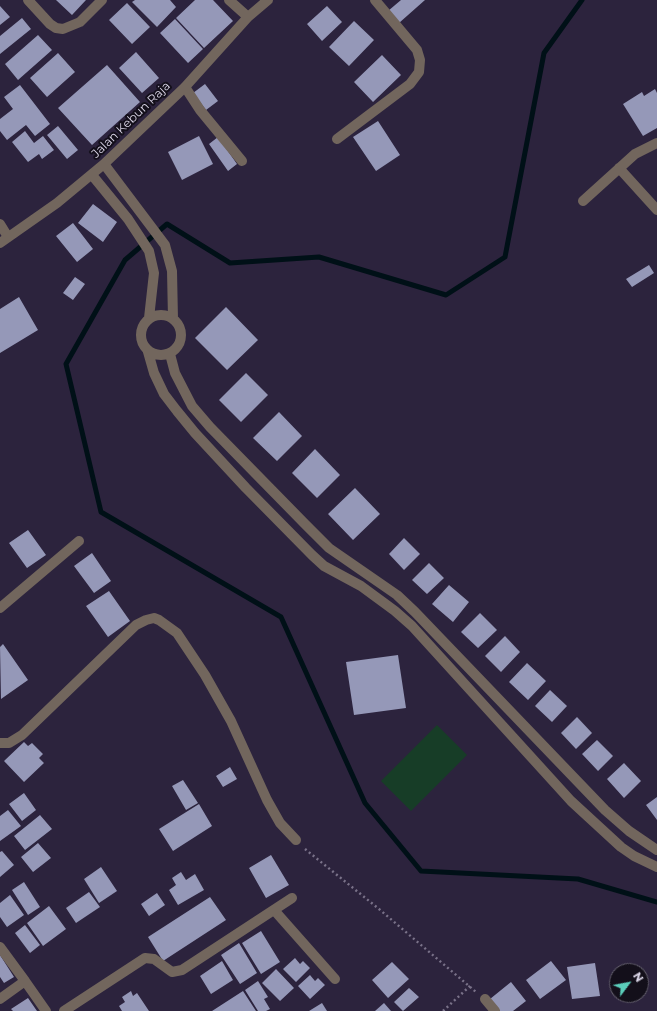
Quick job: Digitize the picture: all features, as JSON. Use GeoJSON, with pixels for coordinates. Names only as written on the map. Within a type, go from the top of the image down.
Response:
{"type":"FeatureCollection","features":[{"type":"Feature","properties":{"kind":"street"},"geometry":{"type":"LineString","coordinates":[[28,0],[50,24],[56,28],[63,29],[80,22],[102,0]]}},
{"type":"Feature","properties":{"kind":"street"},"geometry":{"type":"LineString","coordinates":[[229,0],[248,17]]}},
{"type":"Feature","properties":{"kind":"street","name":"Jalan Kebun Raja"},"geometry":{"type":"LineString","coordinates":[[4,240],[57,203],[92,175],[185,87],[248,17],[268,0]]}},
{"type":"Feature","properties":{"kind":"street"},"geometry":{"type":"LineString","coordinates":[[337,139],[410,84],[419,72],[420,60],[417,50],[375,0]]}},
{"type":"Feature","properties":{"kind":"street"},"geometry":{"type":"LineString","coordinates":[[185,87],[200,110],[242,161]]}},
{"type":"Feature","properties":{"kind":"street"},"geometry":{"type":"LineString","coordinates":[[583,201],[635,154],[657,143]]}},
{"type":"Feature","properties":{"kind":"street"},"geometry":{"type":"LineString","coordinates":[[104,164],[165,245],[172,271],[173,319],[181,331],[179,345],[170,354],[162,356],[148,352]]}},
{"type":"Feature","properties":{"kind":"street"},"geometry":{"type":"LineString","coordinates":[[619,168],[657,210]]}},
{"type":"Feature","properties":{"kind":"street"},"geometry":{"type":"LineString","coordinates":[[92,175],[128,219],[149,251],[154,273],[149,318],[141,328],[140,335],[144,347],[148,352],[154,373],[164,394],[195,433],[246,488],[324,566],[360,586],[395,610],[571,801],[621,847],[634,856],[657,867]]}},
{"type":"Feature","properties":{"kind":"street"},"geometry":{"type":"LineString","coordinates":[[0,224],[4,240]]}},
{"type":"Feature","properties":{"kind":"street"},"geometry":{"type":"LineString","coordinates":[[149,318],[162,315],[173,319]]}},
{"type":"Feature","properties":{"kind":"street"},"geometry":{"type":"LineString","coordinates":[[170,354],[174,373],[182,390],[192,406],[210,427],[329,548],[397,595],[451,648],[583,787],[629,831],[657,850]]}},
{"type":"Feature","properties":{"kind":"street"},"geometry":{"type":"LineString","coordinates":[[0,608],[79,541]]}},
{"type":"Feature","properties":{"kind":"street"},"geometry":{"type":"LineString","coordinates":[[0,743],[9,743],[22,735],[136,625],[154,618],[177,633],[205,675],[231,721],[267,800],[280,823],[296,840]]}},
{"type":"Feature","properties":{"kind":"street"},"geometry":{"type":"LineString","coordinates":[[440,658],[451,648]]}},
{"type":"Feature","properties":{"kind":"street"},"geometry":{"type":"LineString","coordinates":[[571,801],[583,787]]}},
{"type":"Feature","properties":{"kind":"street"},"geometry":{"type":"LineString","coordinates":[[64,1011],[145,958],[154,959],[172,972],[182,970],[292,898]]}},
{"type":"Feature","properties":{"kind":"street"},"geometry":{"type":"LineString","coordinates":[[274,910],[335,979]]}},
{"type":"Feature","properties":{"kind":"street"},"geometry":{"type":"LineString","coordinates":[[0,946],[46,1011]]}},
{"type":"Feature","properties":{"kind":"street"},"geometry":{"type":"LineString","coordinates":[[0,999],[25,981]]}},
{"type":"Feature","properties":{"kind":"street"},"geometry":{"type":"LineString","coordinates":[[485,999],[495,1011]]}},
{"type":"Feature","properties":{"kind":"path"},"geometry":{"type":"LineString","coordinates":[[296,840],[314,858],[379,908],[485,999]]}},
{"type":"Feature","properties":{"kind":"path"},"geometry":{"type":"LineString","coordinates":[[443,1011],[470,986]]}},
{"type":"Feature","properties":{"kind":"green space"},"geometry":{"type":"Polygon","coordinates":[[[437,725],[467,755],[411,811],[381,781],[437,725]]]}},
{"type":"Feature","properties":{"kind":"building"},"geometry":{"type":"Polygon","coordinates":[[[56,0],[86,0],[72,15],[56,0]]]}},
{"type":"Feature","properties":{"kind":"building"},"geometry":{"type":"Polygon","coordinates":[[[135,0],[170,0],[176,7],[157,27],[132,2],[135,0]]]}},
{"type":"Feature","properties":{"kind":"building"},"geometry":{"type":"Polygon","coordinates":[[[195,0],[213,0],[233,21],[204,48],[176,18],[195,0]]]}},
{"type":"Feature","properties":{"kind":"building"},"geometry":{"type":"Polygon","coordinates":[[[401,0],[425,0],[399,23],[388,11],[401,0]]]}},
{"type":"Feature","properties":{"kind":"building"},"geometry":{"type":"Polygon","coordinates":[[[127,3],[150,27],[132,44],[109,20],[127,3]]]}},
{"type":"Feature","properties":{"kind":"building"},"geometry":{"type":"Polygon","coordinates":[[[0,6],[10,17],[0,25],[0,6]]]}},
{"type":"Feature","properties":{"kind":"building"},"geometry":{"type":"Polygon","coordinates":[[[327,6],[342,22],[322,41],[307,24],[327,6]]]}},
{"type":"Feature","properties":{"kind":"building"},"geometry":{"type":"Polygon","coordinates":[[[22,18],[31,29],[0,54],[0,36],[22,18]]]}},
{"type":"Feature","properties":{"kind":"building"},"geometry":{"type":"Polygon","coordinates":[[[175,19],[203,49],[188,63],[160,33],[175,19]]]}},
{"type":"Feature","properties":{"kind":"building"},"geometry":{"type":"Polygon","coordinates":[[[354,21],[374,40],[349,66],[329,47],[354,21]]]}},
{"type":"Feature","properties":{"kind":"building"},"geometry":{"type":"Polygon","coordinates":[[[38,35],[52,50],[18,80],[5,64],[38,35]]]}},
{"type":"Feature","properties":{"kind":"building"},"geometry":{"type":"Polygon","coordinates":[[[136,52],[159,78],[142,93],[119,68],[136,52]]]}},
{"type":"Feature","properties":{"kind":"building"},"geometry":{"type":"Polygon","coordinates":[[[58,53],[75,72],[47,97],[30,78],[58,53]]]}},
{"type":"Feature","properties":{"kind":"building"},"geometry":{"type":"Polygon","coordinates":[[[382,55],[401,75],[373,102],[354,82],[382,55]]]}},
{"type":"Feature","properties":{"kind":"building"},"geometry":{"type":"Polygon","coordinates":[[[107,65],[140,102],[92,145],[58,108],[107,65]]]}},
{"type":"Feature","properties":{"kind":"building"},"geometry":{"type":"Polygon","coordinates":[[[205,84],[218,101],[206,110],[193,93],[205,84]]]}},
{"type":"Feature","properties":{"kind":"building"},"geometry":{"type":"Polygon","coordinates":[[[20,85],[50,124],[35,136],[26,125],[7,140],[0,131],[0,119],[13,109],[4,97],[20,85]]]}},
{"type":"Feature","properties":{"kind":"building"},"geometry":{"type":"Polygon","coordinates":[[[655,89],[657,93],[657,128],[643,136],[623,104],[642,92],[644,96],[655,89]]]}},
{"type":"Feature","properties":{"kind":"building"},"geometry":{"type":"Polygon","coordinates":[[[378,121],[400,155],[376,171],[353,137],[378,121]]]}},
{"type":"Feature","properties":{"kind":"building"},"geometry":{"type":"Polygon","coordinates":[[[58,126],[78,150],[67,159],[47,135],[58,126]]]}},
{"type":"Feature","properties":{"kind":"building"},"geometry":{"type":"Polygon","coordinates":[[[25,131],[34,143],[43,136],[54,150],[42,159],[39,154],[28,162],[12,142],[25,131]]]}},
{"type":"Feature","properties":{"kind":"building"},"geometry":{"type":"Polygon","coordinates":[[[199,136],[213,164],[182,180],[168,152],[199,136]]]}},
{"type":"Feature","properties":{"kind":"building"},"geometry":{"type":"Polygon","coordinates":[[[218,137],[237,164],[228,171],[209,144],[218,137]]]}},
{"type":"Feature","properties":{"kind":"building"},"geometry":{"type":"Polygon","coordinates":[[[93,204],[117,222],[103,242],[78,223],[93,204]]]}},
{"type":"Feature","properties":{"kind":"building"},"geometry":{"type":"Polygon","coordinates":[[[73,223],[93,249],[77,262],[56,236],[73,223]]]}},
{"type":"Feature","properties":{"kind":"building"},"geometry":{"type":"Polygon","coordinates":[[[649,265],[654,273],[632,287],[626,279],[649,265]]]}},
{"type":"Feature","properties":{"kind":"building"},"geometry":{"type":"Polygon","coordinates":[[[75,277],[85,284],[73,300],[63,293],[75,277]]]}},
{"type":"Feature","properties":{"kind":"building"},"geometry":{"type":"Polygon","coordinates":[[[19,297],[38,330],[0,353],[0,309],[19,297]]]}},
{"type":"Feature","properties":{"kind":"building"},"geometry":{"type":"Polygon","coordinates":[[[226,307],[258,340],[227,370],[195,338],[226,307]]]}},
{"type":"Feature","properties":{"kind":"building"},"geometry":{"type":"Polygon","coordinates":[[[246,373],[268,395],[241,422],[219,400],[246,373]]]}},
{"type":"Feature","properties":{"kind":"building"},"geometry":{"type":"Polygon","coordinates":[[[279,412],[302,436],[277,461],[253,438],[279,412]]]}},
{"type":"Feature","properties":{"kind":"building"},"geometry":{"type":"Polygon","coordinates":[[[315,449],[340,475],[317,498],[292,473],[315,449]]]}},
{"type":"Feature","properties":{"kind":"building"},"geometry":{"type":"Polygon","coordinates":[[[355,488],[380,514],[353,540],[328,514],[355,488]]]}},
{"type":"Feature","properties":{"kind":"building"},"geometry":{"type":"Polygon","coordinates":[[[28,530],[46,555],[27,568],[9,543],[28,530]]]}},
{"type":"Feature","properties":{"kind":"building"},"geometry":{"type":"Polygon","coordinates":[[[404,538],[420,554],[404,570],[389,554],[404,538]]]}},
{"type":"Feature","properties":{"kind":"building"},"geometry":{"type":"Polygon","coordinates":[[[92,553],[111,581],[94,593],[74,566],[92,553]]]}},
{"type":"Feature","properties":{"kind":"building"},"geometry":{"type":"Polygon","coordinates":[[[429,563],[444,578],[427,594],[412,580],[429,563]]]}},
{"type":"Feature","properties":{"kind":"building"},"geometry":{"type":"Polygon","coordinates":[[[449,585],[469,602],[453,622],[432,604],[449,585]]]}},
{"type":"Feature","properties":{"kind":"building"},"geometry":{"type":"Polygon","coordinates":[[[109,591],[130,621],[108,637],[86,606],[109,591]]]}},
{"type":"Feature","properties":{"kind":"building"},"geometry":{"type":"Polygon","coordinates":[[[480,613],[497,630],[478,648],[461,632],[480,613]]]}},
{"type":"Feature","properties":{"kind":"building"},"geometry":{"type":"Polygon","coordinates":[[[505,636],[520,652],[501,672],[485,656],[505,636]]]}},
{"type":"Feature","properties":{"kind":"building"},"geometry":{"type":"Polygon","coordinates":[[[3,644],[28,680],[1,699],[0,647],[3,644]]]}},
{"type":"Feature","properties":{"kind":"building"},"geometry":{"type":"Polygon","coordinates":[[[398,655],[406,708],[354,715],[346,662],[398,655]]]}},
{"type":"Feature","properties":{"kind":"building"},"geometry":{"type":"Polygon","coordinates":[[[527,663],[546,681],[528,700],[509,682],[527,663]]]}},
{"type":"Feature","properties":{"kind":"building"},"geometry":{"type":"Polygon","coordinates":[[[550,690],[567,706],[552,722],[535,706],[550,690]]]}},
{"type":"Feature","properties":{"kind":"building"},"geometry":{"type":"Polygon","coordinates":[[[577,717],[592,733],[576,749],[561,733],[577,717]]]}},
{"type":"Feature","properties":{"kind":"building"},"geometry":{"type":"Polygon","coordinates":[[[597,740],[613,756],[598,771],[582,754],[597,740]]]}},
{"type":"Feature","properties":{"kind":"building"},"geometry":{"type":"Polygon","coordinates":[[[24,742],[28,746],[32,743],[43,754],[39,758],[44,763],[24,782],[4,761],[24,742]]]}},
{"type":"Feature","properties":{"kind":"building"},"geometry":{"type":"Polygon","coordinates":[[[624,763],[641,781],[624,798],[607,779],[624,763]]]}},
{"type":"Feature","properties":{"kind":"building"},"geometry":{"type":"Polygon","coordinates":[[[230,767],[237,779],[223,787],[216,776],[230,767]]]}},
{"type":"Feature","properties":{"kind":"building"},"geometry":{"type":"Polygon","coordinates":[[[183,780],[198,803],[186,810],[172,786],[183,780]]]}},
{"type":"Feature","properties":{"kind":"building"},"geometry":{"type":"Polygon","coordinates":[[[24,793],[36,810],[22,821],[9,804],[24,793]]]}},
{"type":"Feature","properties":{"kind":"building"},"geometry":{"type":"Polygon","coordinates":[[[657,797],[657,820],[646,805],[657,797]]]}},
{"type":"Feature","properties":{"kind":"building"},"geometry":{"type":"Polygon","coordinates":[[[199,804],[212,826],[173,851],[159,829],[199,804]]]}},
{"type":"Feature","properties":{"kind":"building"},"geometry":{"type":"Polygon","coordinates":[[[8,810],[21,826],[0,841],[0,816],[8,810]]]}},
{"type":"Feature","properties":{"kind":"building"},"geometry":{"type":"Polygon","coordinates":[[[40,815],[52,829],[25,850],[14,836],[40,815]]]}},
{"type":"Feature","properties":{"kind":"building"},"geometry":{"type":"Polygon","coordinates":[[[38,843],[51,858],[33,872],[21,857],[38,843]]]}},
{"type":"Feature","properties":{"kind":"building"},"geometry":{"type":"Polygon","coordinates":[[[2,851],[14,865],[0,877],[0,852],[2,851]]]}},
{"type":"Feature","properties":{"kind":"building"},"geometry":{"type":"Polygon","coordinates":[[[271,855],[289,885],[266,898],[249,868],[271,855]]]}},
{"type":"Feature","properties":{"kind":"building"},"geometry":{"type":"Polygon","coordinates":[[[101,867],[117,891],[99,903],[84,879],[101,867]]]}},
{"type":"Feature","properties":{"kind":"building"},"geometry":{"type":"Polygon","coordinates":[[[181,872],[186,880],[195,874],[204,890],[178,905],[169,890],[176,885],[172,878],[181,872]]]}},
{"type":"Feature","properties":{"kind":"building"},"geometry":{"type":"Polygon","coordinates":[[[24,882],[40,907],[28,915],[12,890],[24,882]]]}},
{"type":"Feature","properties":{"kind":"building"},"geometry":{"type":"Polygon","coordinates":[[[89,892],[100,907],[76,923],[66,908],[89,892]]]}},
{"type":"Feature","properties":{"kind":"building"},"geometry":{"type":"Polygon","coordinates":[[[157,893],[165,905],[149,916],[141,904],[157,893]]]}},
{"type":"Feature","properties":{"kind":"building"},"geometry":{"type":"Polygon","coordinates":[[[10,895],[24,915],[7,927],[0,917],[0,903],[10,895]]]}},
{"type":"Feature","properties":{"kind":"building"},"geometry":{"type":"Polygon","coordinates":[[[210,897],[226,920],[163,961],[148,937],[210,897]]]}},
{"type":"Feature","properties":{"kind":"building"},"geometry":{"type":"Polygon","coordinates":[[[49,906],[66,929],[43,946],[27,923],[49,906]]]}},
{"type":"Feature","properties":{"kind":"building"},"geometry":{"type":"Polygon","coordinates":[[[25,925],[40,945],[30,953],[15,933],[25,925]]]}},
{"type":"Feature","properties":{"kind":"building"},"geometry":{"type":"Polygon","coordinates":[[[261,931],[280,962],[261,974],[242,943],[261,931]]]}},
{"type":"Feature","properties":{"kind":"building"},"geometry":{"type":"Polygon","coordinates":[[[239,943],[257,973],[240,984],[221,955],[239,943]]]}},
{"type":"Feature","properties":{"kind":"building"},"geometry":{"type":"Polygon","coordinates":[[[0,955],[14,977],[4,983],[0,977],[0,955]]]}},
{"type":"Feature","properties":{"kind":"building"},"geometry":{"type":"Polygon","coordinates":[[[295,958],[300,964],[303,961],[310,968],[296,982],[283,969],[295,958]]]}},
{"type":"Feature","properties":{"kind":"building"},"geometry":{"type":"Polygon","coordinates":[[[222,961],[233,980],[211,994],[200,976],[222,961]]]}},
{"type":"Feature","properties":{"kind":"building"},"geometry":{"type":"Polygon","coordinates":[[[551,961],[566,980],[540,999],[526,980],[551,961]]]}},
{"type":"Feature","properties":{"kind":"building"},"geometry":{"type":"Polygon","coordinates":[[[392,962],[409,979],[388,998],[372,980],[392,962]]]}},
{"type":"Feature","properties":{"kind":"building"},"geometry":{"type":"Polygon","coordinates":[[[595,963],[600,996],[572,999],[567,967],[595,963]]]}},
{"type":"Feature","properties":{"kind":"building"},"geometry":{"type":"Polygon","coordinates":[[[276,969],[294,988],[280,1001],[262,983],[276,969]]]}},
{"type":"Feature","properties":{"kind":"building"},"geometry":{"type":"Polygon","coordinates":[[[310,975],[315,981],[318,978],[325,985],[310,999],[298,986],[310,975]]]}},
{"type":"Feature","properties":{"kind":"building"},"geometry":{"type":"Polygon","coordinates":[[[258,981],[268,997],[264,999],[270,1009],[266,1011],[258,1011],[245,990],[258,981]]]}},
{"type":"Feature","properties":{"kind":"building"},"geometry":{"type":"Polygon","coordinates":[[[511,982],[526,1001],[513,1011],[500,1011],[490,999],[511,982]]]}},
{"type":"Feature","properties":{"kind":"building"},"geometry":{"type":"Polygon","coordinates":[[[409,988],[419,997],[403,1011],[394,1002],[409,988]]]}},
{"type":"Feature","properties":{"kind":"building"},"geometry":{"type":"Polygon","coordinates":[[[131,991],[133,996],[137,993],[149,1011],[122,1011],[119,1006],[125,1002],[122,997],[131,991]]]}},
{"type":"Feature","properties":{"kind":"building"},"geometry":{"type":"Polygon","coordinates":[[[243,991],[256,1011],[212,1011],[243,991]]]}},
{"type":"Feature","properties":{"kind":"building"},"geometry":{"type":"Polygon","coordinates":[[[28,998],[37,1011],[13,1011],[11,1009],[28,998]]]}},
{"type":"Feature","properties":{"kind":"building"},"geometry":{"type":"Polygon","coordinates":[[[322,1003],[327,1011],[309,1011],[322,1003]]]}},
{"type":"Feature","properties":{"kind":"building"},"geometry":{"type":"Polygon","coordinates":[[[384,1003],[391,1011],[375,1011],[384,1003]]]}},
{"type":"Feature","properties":{"kind":"waterway"},"geometry":{"type":"LineString","coordinates":[[582,0],[544,53],[505,257],[446,295],[319,257],[230,263],[167,224],[125,260],[66,364],[101,512],[281,617],[365,803],[421,871],[578,879],[657,902]]}}]}
